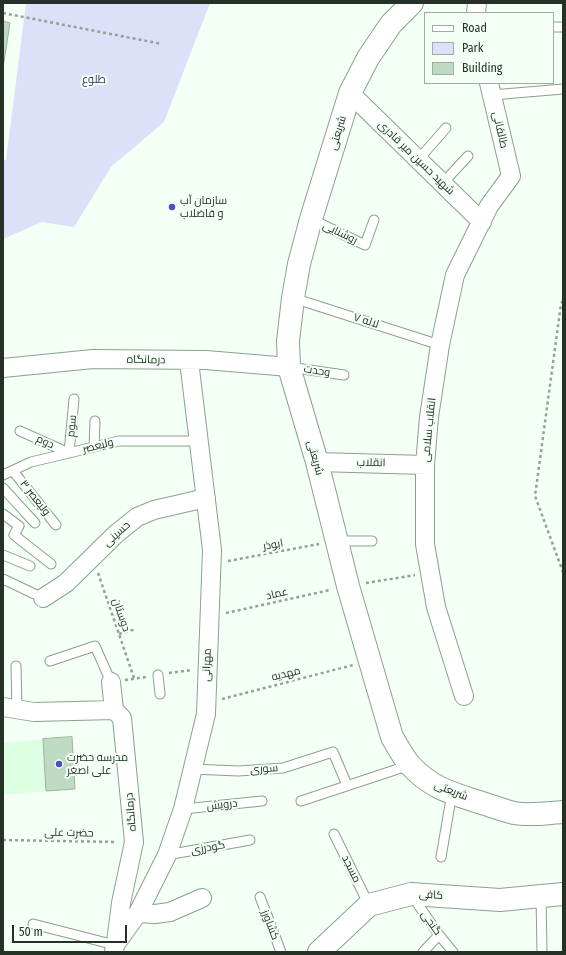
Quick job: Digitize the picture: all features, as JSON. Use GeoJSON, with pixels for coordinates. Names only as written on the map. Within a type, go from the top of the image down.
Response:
{"type":"FeatureCollection","features":[{"type":"Feature","properties":{"kind":"street","name":"شریعتی"},"geometry":{"type":"LineString","coordinates":[[412,3],[391,24],[368,58],[350,93],[311,219],[299,264],[292,298],[288,341],[289,367],[317,462],[348,586],[392,737],[410,765],[435,786],[514,813],[534,814],[563,812]]}},
{"type":"Feature","properties":{"kind":"street","name":"طالقانی"},"geometry":{"type":"LineString","coordinates":[[491,89],[511,176]]}},
{"type":"Feature","properties":{"kind":"street","name":"شهید حسین میر قادری"},"geometry":{"type":"LineString","coordinates":[[350,93],[482,222]]}},
{"type":"Feature","properties":{"kind":"street","name":"انقلاب سلامی"},"geometry":{"type":"LineString","coordinates":[[464,696],[436,607],[425,544],[425,465],[429,417],[440,345],[455,275],[489,206],[511,176]]}},
{"type":"Feature","properties":{"kind":"street","name":"درمانگاه"},"geometry":{"type":"LineString","coordinates":[[3,368],[93,359],[206,360],[289,367]]}},
{"type":"Feature","properties":{"kind":"street","name":"مهرانی"},"geometry":{"type":"LineString","coordinates":[[115,948],[138,914],[167,855],[183,809],[206,714],[212,550],[189,361]]}},
{"type":"Feature","properties":{"kind":"street","name":"انقلاب"},"geometry":{"type":"LineString","coordinates":[[317,462],[425,465]]}},
{"type":"Feature","properties":{"kind":"street","name":"حسینی"},"geometry":{"type":"LineString","coordinates":[[43,598],[66,583],[116,534],[137,516],[154,510],[206,498]]}},
{"type":"Feature","properties":{"kind":"street","name":"درمانگاه"},"geometry":{"type":"LineString","coordinates":[[111,682],[114,710],[122,718],[134,842],[121,903],[115,948]]}},
{"type":"Feature","properties":{"kind":"street"},"geometry":{"type":"LineString","coordinates":[[10,708],[34,712],[114,710]]}},
{"type":"Feature","properties":{"kind":"street","name":"کافی"},"geometry":{"type":"LineString","coordinates":[[319,952],[369,905],[411,894],[500,900],[563,894]]}},
{"type":"Feature","properties":{"kind":"street"},"geometry":{"type":"LineString","coordinates":[[138,914],[170,912],[202,898]]}},
{"type":"Feature","properties":{"kind":"lane"},"geometry":{"type":"LineString","coordinates":[[491,89],[563,89]]}},
{"type":"Feature","properties":{"kind":"lane"},"geometry":{"type":"LineString","coordinates":[[418,160],[446,128]]}},
{"type":"Feature","properties":{"kind":"lane"},"geometry":{"type":"LineString","coordinates":[[442,184],[468,156]]}},
{"type":"Feature","properties":{"kind":"lane","name":"روشنایی"},"geometry":{"type":"LineString","coordinates":[[311,219],[365,245],[374,220]]}},
{"type":"Feature","properties":{"kind":"lane","name":"لاله ۷"},"geometry":{"type":"LineString","coordinates":[[292,298],[440,345]]}},
{"type":"Feature","properties":{"kind":"lane","name":"وحدت"},"geometry":{"type":"LineString","coordinates":[[289,367],[344,375]]}},
{"type":"Feature","properties":{"kind":"lane","name":"سوم"},"geometry":{"type":"LineString","coordinates":[[69,453],[74,399]]}},
{"type":"Feature","properties":{"kind":"lane"},"geometry":{"type":"LineString","coordinates":[[94,447],[96,421]]}},
{"type":"Feature","properties":{"kind":"lane","name":"دوم"},"geometry":{"type":"LineString","coordinates":[[20,431],[69,453]]}},
{"type":"Feature","properties":{"kind":"lane","name":"ولیعصر"},"geometry":{"type":"LineString","coordinates":[[3,476],[31,462],[120,441],[198,441]]}},
{"type":"Feature","properties":{"kind":"lane","name":"ولیعصر ۳"},"geometry":{"type":"LineString","coordinates":[[13,471],[56,525]]}},
{"type":"Feature","properties":{"kind":"lane"},"geometry":{"type":"LineString","coordinates":[[3,488],[35,523]]}},
{"type":"Feature","properties":{"kind":"lane"},"geometry":{"type":"LineString","coordinates":[[3,514],[19,526],[14,535],[51,564]]}},
{"type":"Feature","properties":{"kind":"lane"},"geometry":{"type":"LineString","coordinates":[[337,541],[372,541]]}},
{"type":"Feature","properties":{"kind":"lane"},"geometry":{"type":"LineString","coordinates":[[3,555],[30,566]]}},
{"type":"Feature","properties":{"kind":"lane"},"geometry":{"type":"LineString","coordinates":[[3,579],[43,598]]}},
{"type":"Feature","properties":{"kind":"lane"},"geometry":{"type":"LineString","coordinates":[[50,661],[95,646],[111,682]]}},
{"type":"Feature","properties":{"kind":"lane"},"geometry":{"type":"LineString","coordinates":[[10,708],[16,666]]}},
{"type":"Feature","properties":{"kind":"lane"},"geometry":{"type":"LineString","coordinates":[[158,675],[160,694]]}},
{"type":"Feature","properties":{"kind":"lane","name":"سوری"},"geometry":{"type":"LineString","coordinates":[[192,769],[238,771],[283,768],[333,752],[347,785]]}},
{"type":"Feature","properties":{"kind":"lane"},"geometry":{"type":"LineString","coordinates":[[301,801],[410,765]]}},
{"type":"Feature","properties":{"kind":"lane"},"geometry":{"type":"LineString","coordinates":[[441,857],[452,793]]}},
{"type":"Feature","properties":{"kind":"lane","name":"درویش"},"geometry":{"type":"LineString","coordinates":[[183,809],[262,801]]}},
{"type":"Feature","properties":{"kind":"lane","name":"مسجد"},"geometry":{"type":"LineString","coordinates":[[334,834],[369,905]]}},
{"type":"Feature","properties":{"kind":"lane","name":"گودرزی"},"geometry":{"type":"LineString","coordinates":[[167,855],[250,840]]}},
{"type":"Feature","properties":{"kind":"lane","name":"گنجی"},"geometry":{"type":"LineString","coordinates":[[411,894],[439,935],[453,952]]}},
{"type":"Feature","properties":{"kind":"lane"},"geometry":{"type":"LineString","coordinates":[[541,896],[542,952]]}},
{"type":"Feature","properties":{"kind":"lane","name":"کشاورز"},"geometry":{"type":"LineString","coordinates":[[260,897],[281,952]]}},
{"type":"Feature","properties":{"kind":"lane"},"geometry":{"type":"LineString","coordinates":[[33,924],[115,948]]}},
{"type":"Feature","properties":{"kind":"lane"},"geometry":{"type":"LineString","coordinates":[[423,952],[439,935]]}},
{"type":"Feature","properties":{"kind":"path"},"geometry":{"type":"LineString","coordinates":[[3,13],[162,44]]}},
{"type":"Feature","properties":{"kind":"path"},"geometry":{"type":"LineString","coordinates":[[563,301],[561,304],[535,496],[563,572]]}},
{"type":"Feature","properties":{"kind":"path","name":"ابوذر"},"geometry":{"type":"LineString","coordinates":[[212,564],[337,541]]}},
{"type":"Feature","properties":{"kind":"path","name":"دوستان"},"geometry":{"type":"LineString","coordinates":[[93,557],[134,678]]}},
{"type":"Feature","properties":{"kind":"path","name":"عماد"},"geometry":{"type":"LineString","coordinates":[[209,617],[348,586],[430,573]]}},
{"type":"Feature","properties":{"kind":"path"},"geometry":{"type":"LineString","coordinates":[[119,634],[136,629]]}},
{"type":"Feature","properties":{"kind":"path","name":"مهدیه"},"geometry":{"type":"LineString","coordinates":[[206,703],[370,661]]}},
{"type":"Feature","properties":{"kind":"path","name":"حضرت علی"},"geometry":{"type":"LineString","coordinates":[[3,840],[134,842]]}},
{"type":"Feature","properties":{"kind":"shaded area"},"geometry":{"type":"Polygon","coordinates":[[[43,739],[46,791],[3,795],[3,743],[43,739]]]}},
{"type":"Feature","properties":{"kind":"green space","name":"طلوع"},"geometry":{"type":"Polygon","coordinates":[[[26,3],[210,3],[164,122],[111,167],[74,227],[42,222],[3,239],[3,160],[6,160],[26,3]]]}},
{"type":"Feature","properties":{"kind":"building"},"geometry":{"type":"Polygon","coordinates":[[[3,21],[10,23],[3,68],[3,21]]]}},
{"type":"Feature","properties":{"kind":"building","name":"مدرسه حضرت علی اصغر"},"geometry":{"type":"Polygon","coordinates":[[[72,737],[75,789],[46,791],[43,739],[72,737]]]}},
{"type":"Feature","properties":{"kind":"place","name":"سازمان آب و فاضلاب"},"geometry":{"type":"Point","coordinates":[172,207]}},
{"type":"Feature","properties":{"kind":"place","name":"مدرسه حضرت علی اصغر"},"geometry":{"type":"Point","coordinates":[59,764]}}]}
